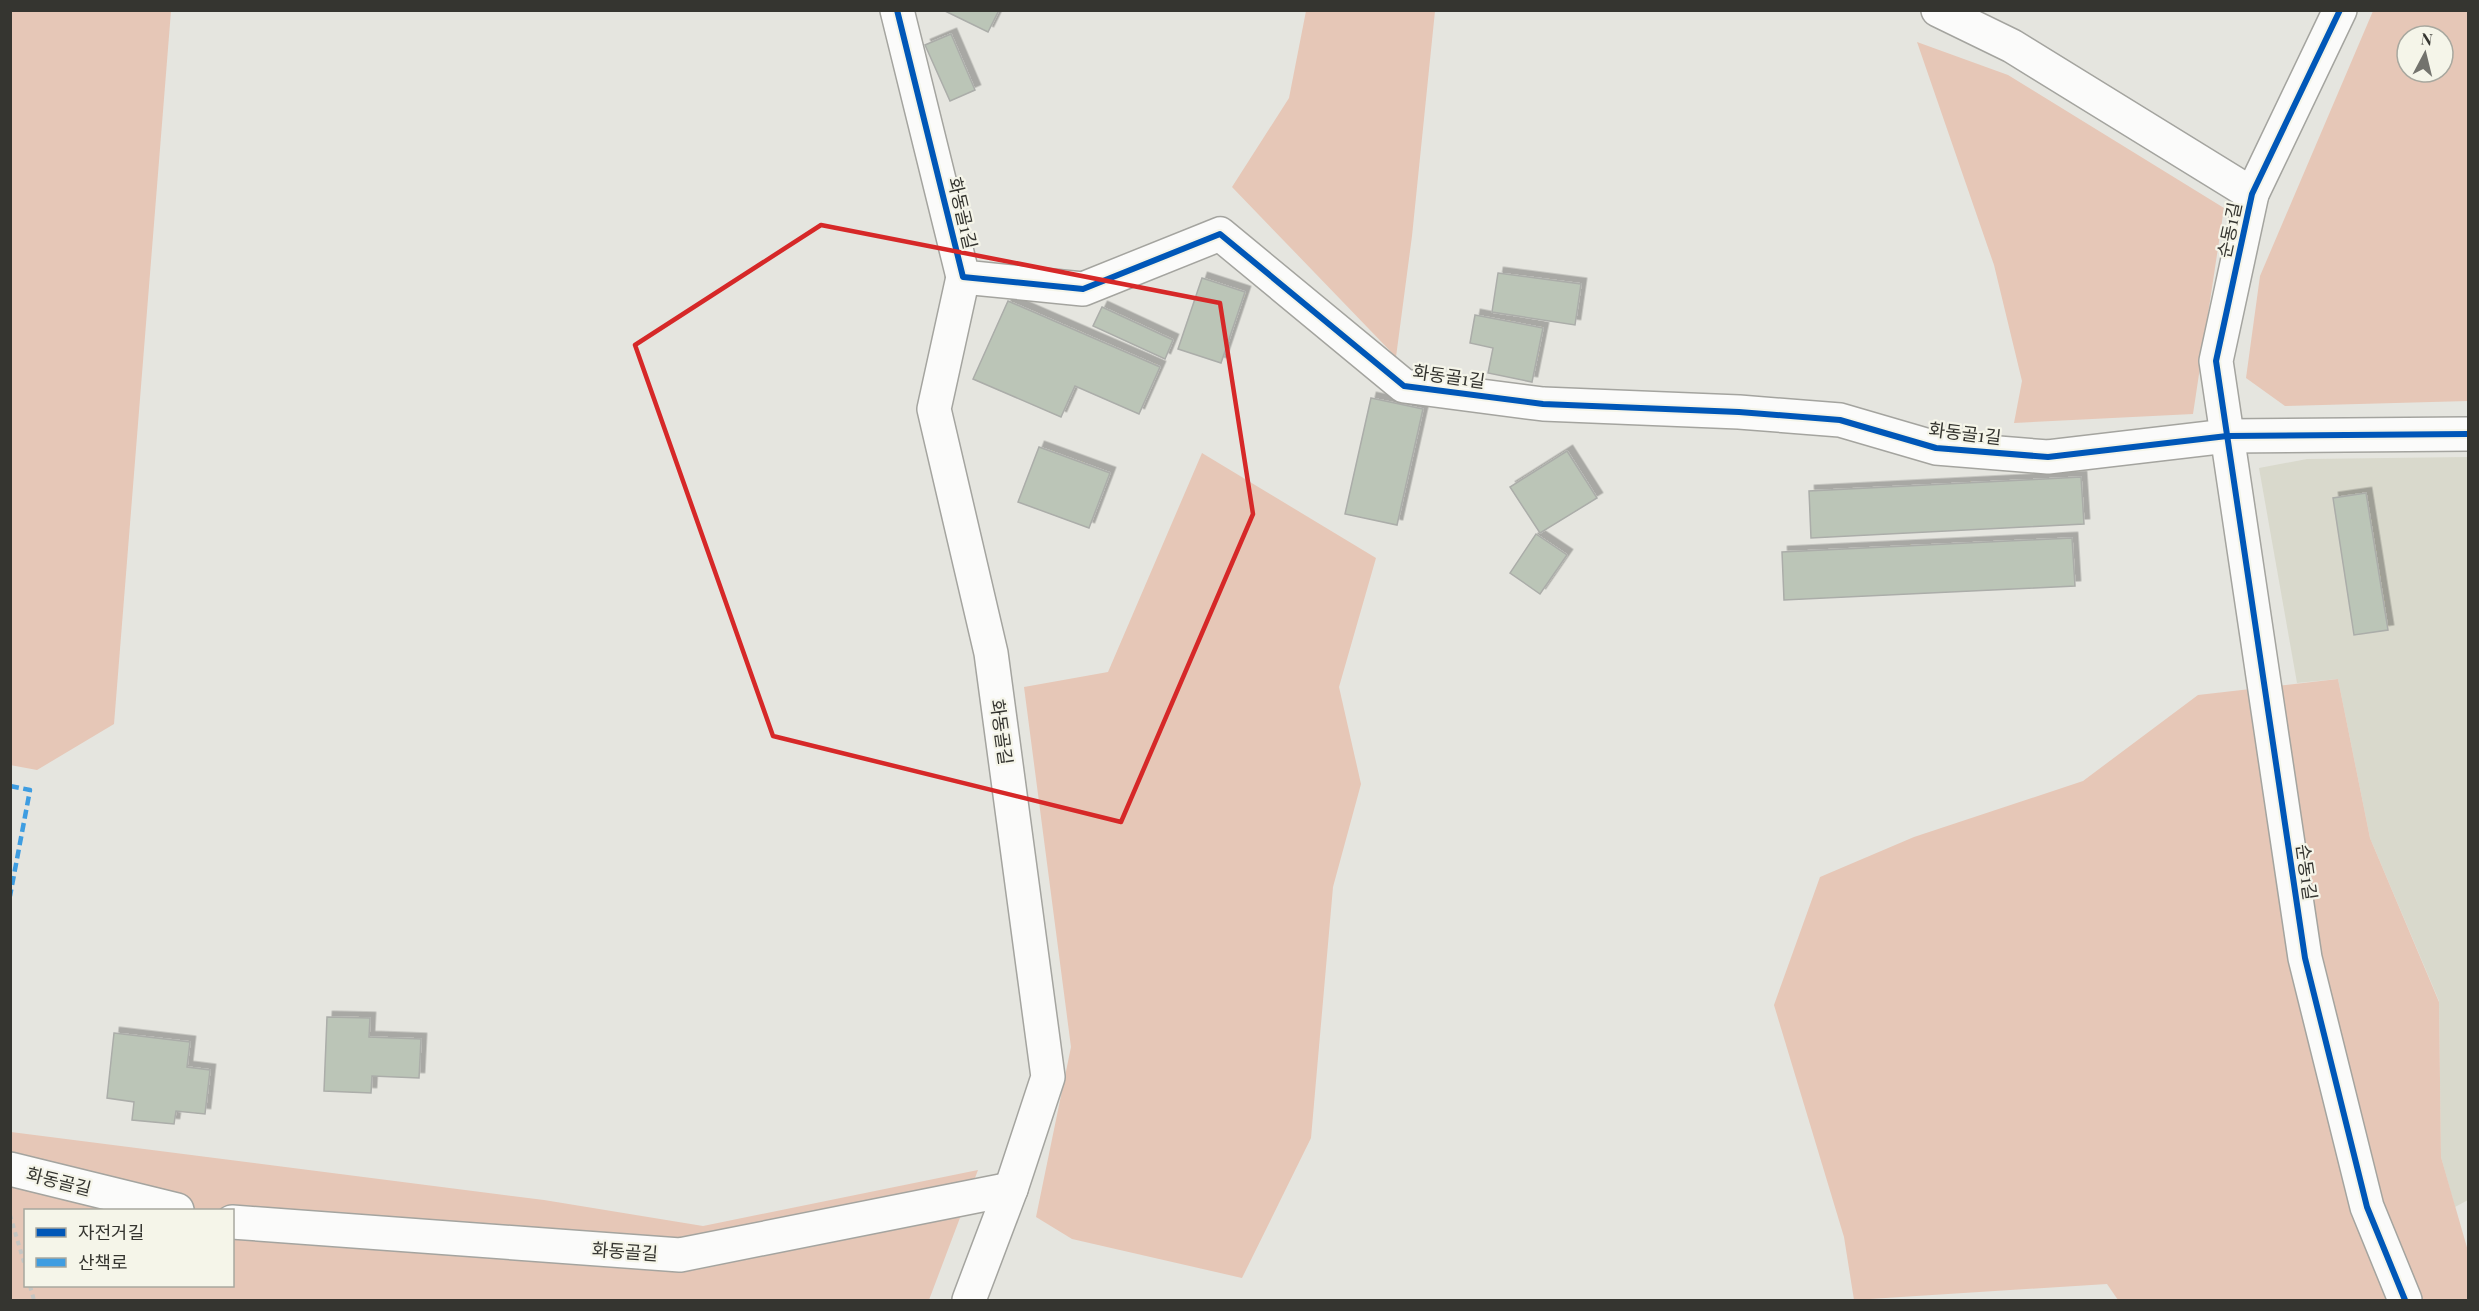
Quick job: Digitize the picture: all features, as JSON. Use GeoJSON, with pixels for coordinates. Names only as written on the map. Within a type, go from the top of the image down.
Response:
{"type":"FeatureCollection","features":[{"type":"Feature","properties":{"kind":"street","name":"화동골1길"},"geometry":{"type":"LineString","coordinates":[[897,10],[963,277],[1083,290],[1220,234],[1404,386],[1543,404],[1739,412],[1840,420],[1936,448],[2048,457],[2227,436]]}},
{"type":"Feature","properties":{"kind":"street","name":"순동1길"},"geometry":{"type":"LineString","coordinates":[[1938,10],[2012,46],[2252,194]]}},
{"type":"Feature","properties":{"kind":"street","name":"순동1길"},"geometry":{"type":"LineString","coordinates":[[2340,10],[2252,194],[2216,361],[2305,958],[2367,1207],[2404,1300]]}},
{"type":"Feature","properties":{"kind":"street","name":"화동골길"},"geometry":{"type":"LineString","coordinates":[[963,277],[934,409],[991,653],[1048,1077],[1011,1189],[969,1300]]}},
{"type":"Feature","properties":{"kind":"street"},"geometry":{"type":"LineString","coordinates":[[2227,436],[2469,434]]}},
{"type":"Feature","properties":{"kind":"street","name":"화동골길"},"geometry":{"type":"LineString","coordinates":[[10,1169],[173,1209]]}},
{"type":"Feature","properties":{"kind":"street","name":"화동골길"},"geometry":{"type":"LineString","coordinates":[[234,1222],[680,1256],[1011,1189]]}},
{"type":"Feature","properties":{"kind":"path"},"geometry":{"type":"LineString","coordinates":[[10,1215],[24,1262]]}},
{"type":"Feature","properties":{"kind":"highlighted area"},"geometry":{"type":"Polygon","coordinates":[[[821,225],[1220,303],[1253,514],[1121,822],[773,736],[635,345],[821,225]]]}},
{"type":"Feature","properties":{"kind":"shaded area"},"geometry":{"type":"Polygon","coordinates":[[[10,11],[171,11],[114,724],[37,770],[10,765],[10,11]]]}},
{"type":"Feature","properties":{"kind":"shaded area"},"geometry":{"type":"Polygon","coordinates":[[[1306,11],[1435,11],[1412,236],[1396,357],[1232,187],[1289,98],[1306,11]]]}},
{"type":"Feature","properties":{"kind":"shaded area"},"geometry":{"type":"Polygon","coordinates":[[[2373,11],[2468,11],[2468,401],[2285,406],[2246,378],[2260,276],[2373,11]]]}},
{"type":"Feature","properties":{"kind":"shaded area"},"geometry":{"type":"Polygon","coordinates":[[[1917,42],[2008,75],[2224,208],[2193,414],[2014,423],[2022,381],[1994,265],[1917,42]]]}},
{"type":"Feature","properties":{"kind":"shaded area"},"geometry":{"type":"Polygon","coordinates":[[[1202,453],[1376,558],[1339,687],[1361,784],[1333,887],[1311,1138],[1242,1278],[1072,1239],[1036,1217],[1071,1047],[1024,687],[1108,672],[1202,453]]]}},
{"type":"Feature","properties":{"kind":"shaded area"},"geometry":{"type":"Polygon","coordinates":[[[2468,457],[2468,1200],[2455,1207],[2441,1157],[2439,1001],[2370,838],[2338,679],[2297,683],[2259,468],[2307,459],[2468,457]]]}},
{"type":"Feature","properties":{"kind":"shaded area"},"geometry":{"type":"Polygon","coordinates":[[[2338,679],[2370,838],[2439,1002],[2441,1157],[2468,1251],[2468,1300],[2118,1300],[2107,1284],[1854,1300],[1844,1237],[1774,1005],[1820,877],[1914,837],[2083,781],[2198,695],[2338,679]]]}},
{"type":"Feature","properties":{"kind":"shaded area"},"geometry":{"type":"Polygon","coordinates":[[[11,1132],[544,1200],[703,1226],[978,1170],[929,1300],[11,1300],[11,1132]]]}},
{"type":"Feature","properties":{"kind":"building"},"geometry":{"type":"Polygon","coordinates":[[[943,10],[999,10],[988,32],[943,10]]]}},
{"type":"Feature","properties":{"kind":"building"},"geometry":{"type":"Polygon","coordinates":[[[951,34],[975,90],[950,101],[925,45],[951,34]]]}},
{"type":"Feature","properties":{"kind":"building"},"geometry":{"type":"Polygon","coordinates":[[[1498,273],[1581,284],[1575,325],[1492,312],[1498,273]]]}},
{"type":"Feature","properties":{"kind":"building"},"geometry":{"type":"Polygon","coordinates":[[[1202,278],[1245,292],[1221,363],[1178,349],[1202,278]]]}},
{"type":"Feature","properties":{"kind":"building"},"geometry":{"type":"Polygon","coordinates":[[[1008,301],[1160,367],[1139,414],[1075,386],[1061,417],[973,379],[1008,301]]]}},
{"type":"Feature","properties":{"kind":"building"},"geometry":{"type":"Polygon","coordinates":[[[1102,307],[1173,340],[1165,359],[1093,326],[1102,307]]]}},
{"type":"Feature","properties":{"kind":"building"},"geometry":{"type":"Polygon","coordinates":[[[1475,315],[1543,328],[1532,382],[1488,373],[1493,348],[1470,343],[1475,315]]]}},
{"type":"Feature","properties":{"kind":"building"},"geometry":{"type":"Polygon","coordinates":[[[1371,398],[1423,409],[1397,525],[1345,514],[1371,398]]]}},
{"type":"Feature","properties":{"kind":"building"},"geometry":{"type":"Polygon","coordinates":[[[1039,447],[1110,473],[1089,528],[1018,502],[1039,447]]]}},
{"type":"Feature","properties":{"kind":"building"},"geometry":{"type":"Polygon","coordinates":[[[1567,451],[1597,498],[1540,533],[1510,487],[1567,451]]]}},
{"type":"Feature","properties":{"kind":"building"},"geometry":{"type":"Polygon","coordinates":[[[2081,477],[2084,524],[1811,538],[1809,491],[2081,477]]]}},
{"type":"Feature","properties":{"kind":"building"},"geometry":{"type":"Polygon","coordinates":[[[2366,493],[2388,630],[2354,635],[2333,498],[2366,493]]]}},
{"type":"Feature","properties":{"kind":"building"},"geometry":{"type":"Polygon","coordinates":[[[1536,534],[1567,555],[1540,594],[1510,573],[1536,534]]]}},
{"type":"Feature","properties":{"kind":"building"},"geometry":{"type":"Polygon","coordinates":[[[2072,538],[2075,586],[1784,600],[1782,552],[2072,538]]]}},
{"type":"Feature","properties":{"kind":"building"},"geometry":{"type":"Polygon","coordinates":[[[327,1017],[370,1018],[369,1037],[421,1039],[419,1078],[372,1076],[371,1093],[324,1091],[327,1017]]]}},
{"type":"Feature","properties":{"kind":"building"},"geometry":{"type":"Polygon","coordinates":[[[114,1033],[190,1042],[187,1067],[210,1070],[205,1114],[176,1111],[174,1124],[132,1120],[134,1102],[107,1098],[114,1033]]]}},
{"type":"Feature","properties":{"kind":"marked path"},"geometry":{"type":"LineString","coordinates":[[10,786],[30,790],[10,896]]}},
{"type":"Feature","properties":{"kind":"cycle path"},"geometry":{"type":"LineString","coordinates":[[897,10],[963,277],[1083,289],[1220,234],[1404,386],[1543,404],[1739,412],[1840,420],[1936,448],[2048,457],[2227,436],[2468,434]]}},
{"type":"Feature","properties":{"kind":"cycle path"},"geometry":{"type":"LineString","coordinates":[[2340,10],[2252,194],[2216,361],[2305,958],[2367,1207],[2405,1300]]}}]}
